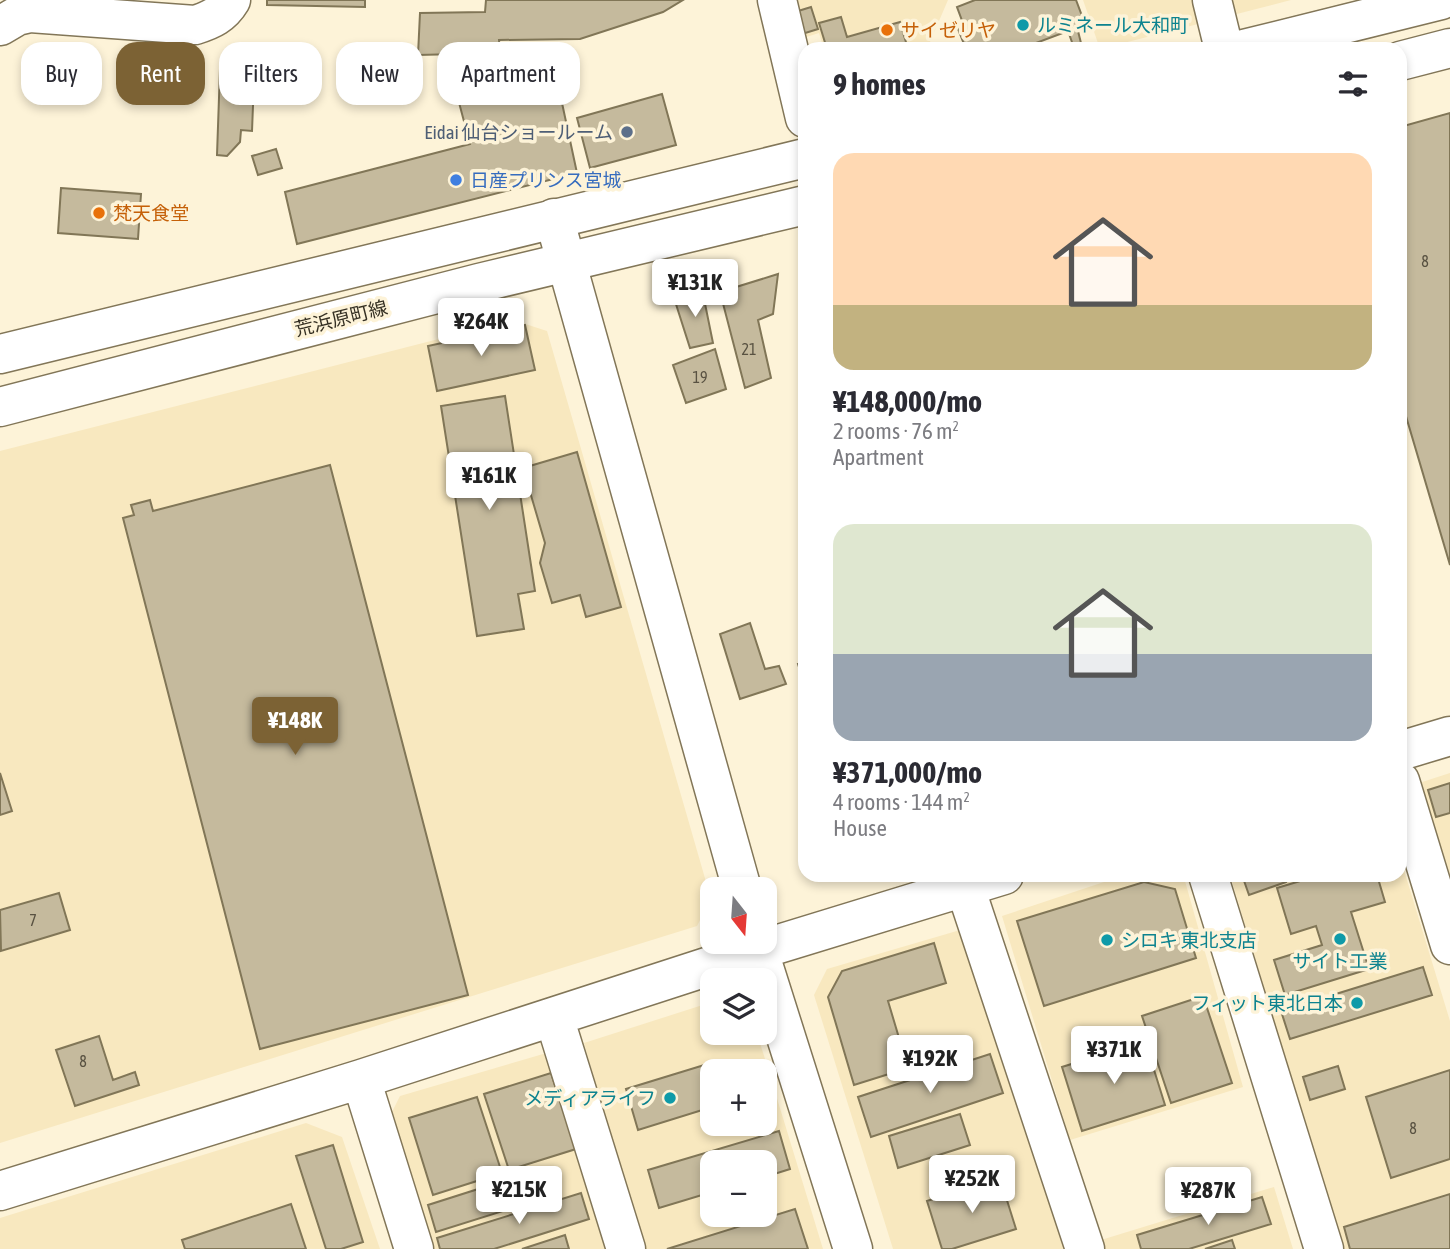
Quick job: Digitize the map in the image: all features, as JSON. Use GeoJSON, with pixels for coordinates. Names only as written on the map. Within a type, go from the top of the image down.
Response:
{"type":"FeatureCollection","features":[{"type":"Feature","properties":{"kind":"street"},"geometry":{"type":"LineString","coordinates":[[0,26],[17,16],[30,13],[195,25],[213,19],[225,10],[231,0]]}},
{"type":"Feature","properties":{"kind":"street"},"geometry":{"type":"LineString","coordinates":[[777,0],[798,88]]}},
{"type":"Feature","properties":{"kind":"street"},"geometry":{"type":"LineString","coordinates":[[1212,0],[1222,42]]}},
{"type":"Feature","properties":{"kind":"street"},"geometry":{"type":"LineString","coordinates":[[1267,42],[1383,7],[1441,0]]}},
{"type":"Feature","properties":{"kind":"street"},"geometry":{"type":"LineString","coordinates":[[1407,59],[1450,48]]}},
{"type":"Feature","properties":{"kind":"street"},"geometry":{"type":"LineString","coordinates":[[1,351],[798,160]]}},
{"type":"Feature","properties":{"kind":"street","name":"荒浜原町線"},"geometry":{"type":"LineString","coordinates":[[0,408],[567,261],[798,207]]}},
{"type":"Feature","properties":{"kind":"street"},"geometry":{"type":"LineString","coordinates":[[554,218],[739,877]]}},
{"type":"Feature","properties":{"kind":"street"},"geometry":{"type":"LineString","coordinates":[[1407,749],[1450,736]]}},
{"type":"Feature","properties":{"kind":"street"},"geometry":{"type":"LineString","coordinates":[[1407,804],[1450,945]]}},
{"type":"Feature","properties":{"kind":"street"},"geometry":{"type":"LineString","coordinates":[[777,940],[981,882]]}},
{"type":"Feature","properties":{"kind":"street"},"geometry":{"type":"LineString","coordinates":[[1210,882],[1324,1249]]}},
{"type":"Feature","properties":{"kind":"street"},"geometry":{"type":"LineString","coordinates":[[965,887],[1085,1249]]}},
{"type":"Feature","properties":{"kind":"street"},"geometry":{"type":"LineString","coordinates":[[0,1191],[554,1017],[734,954]]}},
{"type":"Feature","properties":{"kind":"street"},"geometry":{"type":"LineString","coordinates":[[760,954],[853,1249]]}},
{"type":"Feature","properties":{"kind":"street"},"geometry":{"type":"LineString","coordinates":[[554,1017],[626,1249]]}},
{"type":"Feature","properties":{"kind":"street"},"geometry":{"type":"LineString","coordinates":[[361,1079],[414,1249]]}},
{"type":"Feature","properties":{"kind":"shaded area"},"geometry":{"type":"Polygon","coordinates":[[[795,0],[948,0],[930,42],[822,42],[819,33],[800,39],[795,0]]]}},
{"type":"Feature","properties":{"kind":"shaded area"},"geometry":{"type":"Polygon","coordinates":[[[1083,0],[1204,0],[1202,23],[1127,42],[1098,42],[1083,0]]]}},
{"type":"Feature","properties":{"kind":"shaded area"},"geometry":{"type":"Polygon","coordinates":[[[1225,0],[1291,0],[1229,16],[1225,0]]]}},
{"type":"Feature","properties":{"kind":"shaded area"},"geometry":{"type":"Polygon","coordinates":[[[513,320],[547,331],[705,877],[700,877],[700,920],[697,926],[0,1143],[0,451],[513,320]]]}},
{"type":"Feature","properties":{"kind":"shaded area"},"geometry":{"type":"Polygon","coordinates":[[[1450,773],[1450,896],[1416,784],[1450,773]]]}},
{"type":"Feature","properties":{"kind":"shaded area"},"geometry":{"type":"Polygon","coordinates":[[[1407,880],[1450,1021],[1450,1249],[1343,1249],[1232,882],[1407,880]]]}},
{"type":"Feature","properties":{"kind":"shaded area"},"geometry":{"type":"Polygon","coordinates":[[[1104,882],[1185,882],[1243,1087],[1070,1140],[1002,916],[1104,882]]]}},
{"type":"Feature","properties":{"kind":"shaded area"},"geometry":{"type":"Polygon","coordinates":[[[967,928],[1069,1249],[893,1249],[814,995],[827,969],[967,928]]]}},
{"type":"Feature","properties":{"kind":"shaded area"},"geometry":{"type":"Polygon","coordinates":[[[700,1006],[700,1045],[761,1045],[765,1059],[700,1059],[700,1136],[777,1136],[777,1098],[823,1249],[643,1249],[584,1043],[700,1006]]]}},
{"type":"Feature","properties":{"kind":"shaded area"},"geometry":{"type":"Polygon","coordinates":[[[550,1052],[612,1249],[431,1249],[389,1118],[400,1096],[550,1052]]]}},
{"type":"Feature","properties":{"kind":"shaded area"},"geometry":{"type":"Polygon","coordinates":[[[306,1123],[342,1137],[380,1249],[0,1249],[0,1218],[306,1123]]]}},
{"type":"Feature","properties":{"kind":"shaded area"},"geometry":{"type":"Polygon","coordinates":[[[1274,1187],[1293,1249],[1104,1249],[1101,1240],[1274,1187]]]}},
{"type":"Feature","properties":{"kind":"building"},"geometry":{"type":"Polygon","coordinates":[[[267,0],[365,0],[365,7],[267,5],[267,0]]]}},
{"type":"Feature","properties":{"kind":"building"},"geometry":{"type":"Polygon","coordinates":[[[486,0],[683,0],[663,12],[580,39],[437,42],[437,55],[423,55],[423,42],[419,42],[420,13],[485,12],[486,0]]]}},
{"type":"Feature","properties":{"kind":"building","name":"ルミネール大和町"},"geometry":{"type":"Polygon","coordinates":[[[975,0],[1076,0],[1085,24],[1077,27],[1081,42],[1072,42],[1068,31],[1039,42],[963,42],[958,29],[964,26],[957,7],[975,0]]]}},
{"type":"Feature","properties":{"kind":"building"},"geometry":{"type":"Polygon","coordinates":[[[811,7],[818,29],[802,34],[795,12],[811,7]]]}},
{"type":"Feature","properties":{"kind":"building","name":"サイゼリヤ"},"geometry":{"type":"Polygon","coordinates":[[[841,17],[847,37],[900,22],[906,42],[825,42],[819,23],[841,17]]]}},
{"type":"Feature","properties":{"kind":"building"},"geometry":{"type":"Polygon","coordinates":[[[662,94],[676,145],[590,168],[577,118],[662,94]]]}},
{"type":"Feature","properties":{"kind":"building"},"geometry":{"type":"Polygon","coordinates":[[[219,98],[219,105],[253,105],[252,131],[241,130],[240,142],[227,156],[217,155],[219,98]]]}},
{"type":"Feature","properties":{"kind":"building"},"geometry":{"type":"Polygon","coordinates":[[[460,105],[562,105],[577,173],[297,244],[285,192],[470,144],[460,105]]]}},
{"type":"Feature","properties":{"kind":"building"},"geometry":{"type":"Polygon","coordinates":[[[1450,113],[1450,565],[1407,420],[1407,125],[1450,113]]]}},
{"type":"Feature","properties":{"kind":"building"},"geometry":{"type":"Polygon","coordinates":[[[276,149],[282,168],[258,175],[252,156],[276,149]]]}},
{"type":"Feature","properties":{"kind":"building","name":"梵天食堂"},"geometry":{"type":"Polygon","coordinates":[[[61,188],[141,194],[138,239],[58,233],[61,188]]]}},
{"type":"Feature","properties":{"kind":"building"},"geometry":{"type":"Polygon","coordinates":[[[778,274],[773,314],[758,320],[771,378],[745,388],[720,292],[778,274]]]}},
{"type":"Feature","properties":{"kind":"building"},"geometry":{"type":"Polygon","coordinates":[[[702,289],[713,343],[690,348],[674,298],[702,289]]]}},
{"type":"Feature","properties":{"kind":"building"},"geometry":{"type":"Polygon","coordinates":[[[525,325],[535,370],[437,391],[428,346],[525,325]]]}},
{"type":"Feature","properties":{"kind":"building"},"geometry":{"type":"Polygon","coordinates":[[[715,349],[726,389],[686,403],[673,365],[715,349]]]}},
{"type":"Feature","properties":{"kind":"building"},"geometry":{"type":"Polygon","coordinates":[[[505,396],[535,591],[518,594],[524,629],[477,636],[441,406],[505,396]]]}},
{"type":"Feature","properties":{"kind":"building"},"geometry":{"type":"Polygon","coordinates":[[[577,452],[621,607],[586,617],[580,595],[552,603],[540,563],[545,543],[523,468],[577,452]]]}},
{"type":"Feature","properties":{"kind":"building"},"geometry":{"type":"Polygon","coordinates":[[[330,465],[468,995],[260,1049],[123,518],[134,515],[131,505],[150,500],[153,511],[330,465]]]}},
{"type":"Feature","properties":{"kind":"building"},"geometry":{"type":"Polygon","coordinates":[[[750,623],[765,669],[779,666],[786,684],[740,699],[720,634],[750,623]]]}},
{"type":"Feature","properties":{"kind":"building"},"geometry":{"type":"Polygon","coordinates":[[[0,773],[12,811],[0,815],[0,773]]]}},
{"type":"Feature","properties":{"kind":"building"},"geometry":{"type":"Polygon","coordinates":[[[1450,783],[1450,813],[1436,817],[1428,790],[1450,783]]]}},
{"type":"Feature","properties":{"kind":"building","name":"シロキ 東北支店"},"geometry":{"type":"Polygon","coordinates":[[[1144,882],[1175,889],[1196,958],[1044,1006],[1017,921],[1144,882]]]}},
{"type":"Feature","properties":{"kind":"building"},"geometry":{"type":"Polygon","coordinates":[[[1244,882],[1286,882],[1249,895],[1244,882]]]}},
{"type":"Feature","properties":{"kind":"building","name":"サイト工業"},"geometry":{"type":"Polygon","coordinates":[[[1297,882],[1379,882],[1385,902],[1351,912],[1369,969],[1285,995],[1274,960],[1322,945],[1316,926],[1291,934],[1277,888],[1297,882]]]}},
{"type":"Feature","properties":{"kind":"building"},"geometry":{"type":"Polygon","coordinates":[[[59,893],[70,930],[1,951],[0,910],[59,893]]]}},
{"type":"Feature","properties":{"kind":"building"},"geometry":{"type":"Polygon","coordinates":[[[934,943],[946,983],[888,1001],[908,1068],[854,1085],[828,997],[842,971],[934,943]]]}},
{"type":"Feature","properties":{"kind":"building","name":"フィット東北日本"},"geometry":{"type":"Polygon","coordinates":[[[1423,967],[1432,995],[1290,1039],[1281,1011],[1423,967]]]}},
{"type":"Feature","properties":{"kind":"building"},"geometry":{"type":"Polygon","coordinates":[[[1203,996],[1232,1083],[1171,1103],[1142,1016],[1203,996]]]}},
{"type":"Feature","properties":{"kind":"building"},"geometry":{"type":"Polygon","coordinates":[[[99,1036],[113,1080],[135,1072],[139,1085],[75,1106],[56,1050],[99,1036]]]}},
{"type":"Feature","properties":{"kind":"building"},"geometry":{"type":"Polygon","coordinates":[[[1145,1041],[1165,1105],[1082,1131],[1062,1067],[1145,1041]]]}},
{"type":"Feature","properties":{"kind":"building"},"geometry":{"type":"Polygon","coordinates":[[[990,1054],[1003,1093],[871,1137],[858,1097],[990,1054]]]}},
{"type":"Feature","properties":{"kind":"building","name":"メディアライフ"},"geometry":{"type":"Polygon","coordinates":[[[700,1066],[700,1111],[638,1130],[626,1089],[700,1066]]]}},
{"type":"Feature","properties":{"kind":"building"},"geometry":{"type":"Polygon","coordinates":[[[1338,1066],[1345,1089],[1310,1100],[1303,1077],[1338,1066]]]}},
{"type":"Feature","properties":{"kind":"building"},"geometry":{"type":"Polygon","coordinates":[[[1450,1070],[1450,1159],[1391,1178],[1366,1097],[1450,1070]]]}},
{"type":"Feature","properties":{"kind":"building"},"geometry":{"type":"Polygon","coordinates":[[[551,1073],[576,1149],[509,1170],[484,1094],[551,1073]]]}},
{"type":"Feature","properties":{"kind":"building"},"geometry":{"type":"Polygon","coordinates":[[[477,1097],[502,1173],[433,1195],[409,1118],[477,1097]]]}},
{"type":"Feature","properties":{"kind":"building"},"geometry":{"type":"Polygon","coordinates":[[[960,1114],[970,1145],[898,1168],[889,1136],[960,1114]]]}},
{"type":"Feature","properties":{"kind":"building"},"geometry":{"type":"Polygon","coordinates":[[[777,1132],[790,1169],[777,1173],[777,1150],[715,1150],[762,1136],[777,1136],[777,1132]]]}},
{"type":"Feature","properties":{"kind":"building"},"geometry":{"type":"Polygon","coordinates":[[[333,1145],[363,1242],[341,1249],[326,1249],[296,1156],[333,1145]]]}},
{"type":"Feature","properties":{"kind":"building"},"geometry":{"type":"Polygon","coordinates":[[[700,1155],[700,1196],[659,1208],[648,1170],[700,1155]]]}},
{"type":"Feature","properties":{"kind":"building"},"geometry":{"type":"Polygon","coordinates":[[[990,1157],[996,1175],[937,1194],[932,1176],[990,1157]]]}},
{"type":"Feature","properties":{"kind":"building"},"geometry":{"type":"Polygon","coordinates":[[[516,1177],[525,1204],[436,1232],[428,1205],[516,1177]]]}},
{"type":"Feature","properties":{"kind":"building"},"geometry":{"type":"Polygon","coordinates":[[[1000,1178],[1016,1229],[952,1249],[942,1249],[927,1201],[1000,1178]]]}},
{"type":"Feature","properties":{"kind":"building"},"geometry":{"type":"Polygon","coordinates":[[[581,1193],[589,1219],[494,1249],[440,1249],[437,1238],[581,1193]]]}},
{"type":"Feature","properties":{"kind":"building"},"geometry":{"type":"Polygon","coordinates":[[[1450,1194],[1450,1249],[1350,1249],[1344,1227],[1450,1194]]]}},
{"type":"Feature","properties":{"kind":"building"},"geometry":{"type":"Polygon","coordinates":[[[1262,1197],[1271,1224],[1189,1249],[1141,1249],[1137,1235],[1262,1197]]]}},
{"type":"Feature","properties":{"kind":"building"},"geometry":{"type":"Polygon","coordinates":[[[291,1204],[306,1249],[185,1249],[182,1240],[291,1204]]]}},
{"type":"Feature","properties":{"kind":"building"},"geometry":{"type":"Polygon","coordinates":[[[795,1209],[808,1249],[667,1249],[737,1227],[777,1227],[777,1215],[795,1209]]]}},
{"type":"Feature","properties":{"kind":"building"},"geometry":{"type":"Polygon","coordinates":[[[565,1235],[569,1249],[522,1249],[565,1235]]]}},
{"type":"Feature","properties":{"kind":"building"},"geometry":{"type":"Polygon","coordinates":[[[1232,1240],[1235,1249],[1205,1249],[1232,1240]]]}},
{"type":"Feature","properties":{"kind":"place","name":"ルミネール大和町"},"geometry":{"type":"Point","coordinates":[1023,25]}},
{"type":"Feature","properties":{"kind":"place","name":"サイゼリヤ"},"geometry":{"type":"Point","coordinates":[887,30]}},
{"type":"Feature","properties":{"kind":"place","name":"Eidai 仙台ショールーム"},"geometry":{"type":"Point","coordinates":[627,132]}},
{"type":"Feature","properties":{"kind":"place","name":"日産プリンス宮城"},"geometry":{"type":"Point","coordinates":[456,180]}},
{"type":"Feature","properties":{"kind":"place","name":"梵天食堂"},"geometry":{"type":"Point","coordinates":[99,213]}},
{"type":"Feature","properties":{"kind":"place","name":"サイト工業"},"geometry":{"type":"Point","coordinates":[1340,939]}},
{"type":"Feature","properties":{"kind":"place","name":"シロキ 東北支店"},"geometry":{"type":"Point","coordinates":[1107,940]}},
{"type":"Feature","properties":{"kind":"place","name":"フィット東北日本"},"geometry":{"type":"Point","coordinates":[1357,1003]}},
{"type":"Feature","properties":{"kind":"place","name":"メディアライフ"},"geometry":{"type":"Point","coordinates":[670,1098]}}]}
